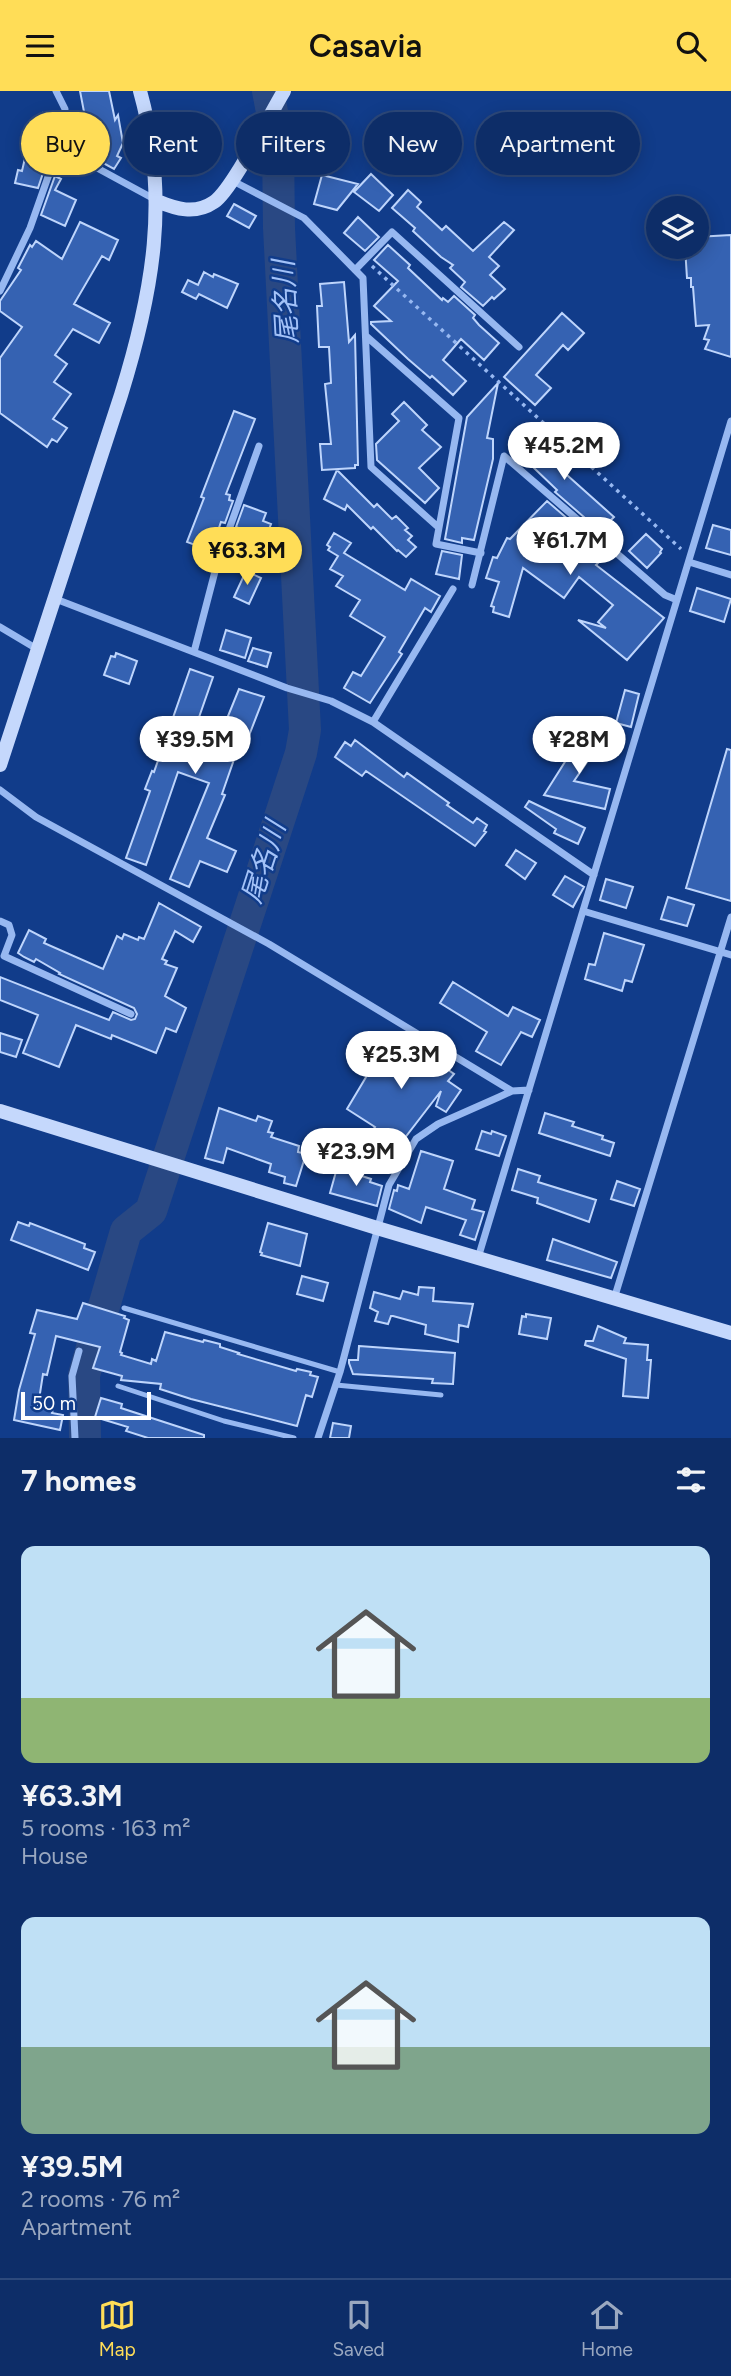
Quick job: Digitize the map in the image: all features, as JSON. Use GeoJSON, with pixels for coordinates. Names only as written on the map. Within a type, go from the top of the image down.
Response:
{"type":"FeatureCollection","features":[{"type":"Feature","properties":{"kind":"street"},"geometry":{"type":"LineString","coordinates":[[57,91],[65,112]]}},
{"type":"Feature","properties":{"kind":"street"},"geometry":{"type":"LineString","coordinates":[[0,765],[3,743],[37,649],[138,340],[153,259],[157,201],[152,142],[140,91]]}},
{"type":"Feature","properties":{"kind":"street"},"geometry":{"type":"LineString","coordinates":[[110,175],[180,211],[201,208],[216,201],[232,180],[284,91]]}},
{"type":"Feature","properties":{"kind":"street"},"geometry":{"type":"LineString","coordinates":[[0,291],[30,229],[49,175]]}},
{"type":"Feature","properties":{"kind":"street"},"geometry":{"type":"LineString","coordinates":[[232,180],[304,218],[363,278],[371,467],[438,527]]}},
{"type":"Feature","properties":{"kind":"street"},"geometry":{"type":"LineString","coordinates":[[355,270],[392,232],[519,347]]}},
{"type":"Feature","properties":{"kind":"street"},"geometry":{"type":"LineString","coordinates":[[366,335],[460,418],[436,544],[481,553]]}},
{"type":"Feature","properties":{"kind":"street"},"geometry":{"type":"LineString","coordinates":[[478,1258],[731,421]]}},
{"type":"Feature","properties":{"kind":"street"},"geometry":{"type":"LineString","coordinates":[[194,652],[218,560],[260,446]]}},
{"type":"Feature","properties":{"kind":"street"},"geometry":{"type":"LineString","coordinates":[[472,585],[505,456],[665,595],[677,600]]}},
{"type":"Feature","properties":{"kind":"street"},"geometry":{"type":"LineString","coordinates":[[689,560],[731,575]]}},
{"type":"Feature","properties":{"kind":"street"},"geometry":{"type":"LineString","coordinates":[[373,722],[453,589]]}},
{"type":"Feature","properties":{"kind":"street"},"geometry":{"type":"LineString","coordinates":[[53,598],[287,688],[331,701],[373,722],[594,875]]}},
{"type":"Feature","properties":{"kind":"street"},"geometry":{"type":"LineString","coordinates":[[0,627],[37,649]]}},
{"type":"Feature","properties":{"kind":"street"},"geometry":{"type":"LineString","coordinates":[[0,790],[36,817],[269,944],[512,1091]]}},
{"type":"Feature","properties":{"kind":"street"},"geometry":{"type":"LineString","coordinates":[[583,911],[731,955]]}},
{"type":"Feature","properties":{"kind":"street"},"geometry":{"type":"LineString","coordinates":[[614,1299],[731,916]]}},
{"type":"Feature","properties":{"kind":"street"},"geometry":{"type":"LineString","coordinates":[[0,921],[9,925],[12,935],[4,956],[131,1014]]}},
{"type":"Feature","properties":{"kind":"street"},"geometry":{"type":"LineString","coordinates":[[318,1438],[340,1372],[389,1185],[416,1139],[438,1124],[512,1091],[529,1090]]}},
{"type":"Feature","properties":{"kind":"street"},"geometry":{"type":"LineString","coordinates":[[0,1111],[377,1228],[731,1333]]}},
{"type":"Feature","properties":{"kind":"street"},"geometry":{"type":"LineString","coordinates":[[75,1438],[72,1376],[79,1351]]}},
{"type":"Feature","properties":{"kind":"lane"},"geometry":{"type":"LineString","coordinates":[[124,1308],[340,1372]]}},
{"type":"Feature","properties":{"kind":"lane"},"geometry":{"type":"LineString","coordinates":[[336,1385],[441,1395]]}},
{"type":"Feature","properties":{"kind":"lane"},"geometry":{"type":"LineString","coordinates":[[118,1386],[224,1421],[294,1438]]}},
{"type":"Feature","properties":{"kind":"path"},"geometry":{"type":"LineString","coordinates":[[365,260],[689,560]]}},
{"type":"Feature","properties":{"kind":"building"},"geometry":{"type":"Polygon","coordinates":[[[80,91],[109,91],[115,120],[118,115],[123,143],[117,156],[121,158],[114,169],[110,167],[110,112],[84,112],[80,91]]]}},
{"type":"Feature","properties":{"kind":"building"},"geometry":{"type":"Polygon","coordinates":[[[18,170],[21,171],[21,175],[42,175],[38,188],[15,183],[18,170]]]}},
{"type":"Feature","properties":{"kind":"building"},"geometry":{"type":"Polygon","coordinates":[[[322,175],[358,184],[337,210],[314,204],[322,175]]]}},
{"type":"Feature","properties":{"kind":"building"},"geometry":{"type":"Polygon","coordinates":[[[372,175],[393,195],[379,211],[354,192],[372,175]]]}},
{"type":"Feature","properties":{"kind":"building"},"geometry":{"type":"Polygon","coordinates":[[[55,176],[61,179],[55,190],[76,200],[65,226],[41,215],[55,176]]]}},
{"type":"Feature","properties":{"kind":"building"},"geometry":{"type":"Polygon","coordinates":[[[408,190],[421,202],[417,207],[442,230],[446,226],[473,251],[504,222],[514,230],[489,257],[499,266],[490,275],[505,289],[494,299],[492,297],[483,306],[461,287],[465,282],[450,268],[453,265],[413,231],[415,228],[392,208],[408,190]]]}},
{"type":"Feature","properties":{"kind":"building"},"geometry":{"type":"Polygon","coordinates":[[[234,204],[256,216],[249,228],[227,216],[234,204]]]}},
{"type":"Feature","properties":{"kind":"building"},"geometry":{"type":"Polygon","coordinates":[[[358,217],[379,237],[365,251],[344,233],[358,217]]]}},
{"type":"Feature","properties":{"kind":"building"},"geometry":{"type":"Polygon","coordinates":[[[80,222],[118,240],[109,260],[102,256],[74,304],[110,323],[99,343],[73,329],[55,355],[67,364],[54,382],[71,394],[53,419],[67,428],[57,442],[52,439],[47,447],[0,413],[0,358],[22,327],[0,311],[0,301],[21,270],[18,268],[30,245],[32,247],[36,241],[62,259],[80,222]]]}},
{"type":"Feature","properties":{"kind":"building"},"geometry":{"type":"Polygon","coordinates":[[[731,235],[731,357],[705,349],[709,340],[704,339],[709,325],[696,326],[693,287],[691,278],[687,278],[686,259],[709,259],[709,236],[731,235]]]}},
{"type":"Feature","properties":{"kind":"building"},"geometry":{"type":"Polygon","coordinates":[[[388,245],[442,300],[443,298],[448,302],[454,296],[499,343],[484,360],[461,339],[443,360],[466,381],[453,395],[408,359],[371,324],[391,321],[374,306],[398,281],[374,260],[388,245]]]}},
{"type":"Feature","properties":{"kind":"building"},"geometry":{"type":"Polygon","coordinates":[[[204,272],[238,284],[227,308],[199,294],[196,299],[182,292],[188,280],[198,285],[204,272]]]}},
{"type":"Feature","properties":{"kind":"building"},"geometry":{"type":"Polygon","coordinates":[[[344,282],[349,342],[355,335],[358,465],[355,465],[355,468],[322,470],[320,444],[331,444],[325,384],[331,383],[329,347],[319,347],[317,306],[322,306],[320,284],[344,282]]]}},
{"type":"Feature","properties":{"kind":"building"},"geometry":{"type":"Polygon","coordinates":[[[562,313],[584,333],[568,350],[563,345],[536,375],[551,388],[535,405],[504,377],[562,313]]]}},
{"type":"Feature","properties":{"kind":"building"},"geometry":{"type":"Polygon","coordinates":[[[498,383],[487,438],[493,439],[493,459],[474,540],[462,538],[462,543],[445,539],[467,417],[498,383]]]}},
{"type":"Feature","properties":{"kind":"building"},"geometry":{"type":"Polygon","coordinates":[[[404,402],[427,425],[422,430],[441,447],[419,468],[439,488],[425,503],[377,460],[376,444],[399,421],[392,414],[404,402]]]}},
{"type":"Feature","properties":{"kind":"building"},"geometry":{"type":"Polygon","coordinates":[[[234,411],[255,419],[226,494],[230,495],[229,500],[233,501],[225,523],[221,522],[211,551],[187,542],[234,411]]]}},
{"type":"Feature","properties":{"kind":"building"},"geometry":{"type":"Polygon","coordinates":[[[528,428],[542,441],[539,444],[553,457],[551,459],[558,467],[614,517],[600,531],[555,492],[557,490],[534,468],[538,464],[515,442],[528,428]]]}},
{"type":"Feature","properties":{"kind":"building"},"geometry":{"type":"Polygon","coordinates":[[[337,470],[374,507],[377,504],[392,519],[396,516],[408,528],[405,530],[412,536],[408,540],[416,547],[406,557],[373,527],[371,529],[347,505],[345,510],[324,499],[337,470]]]}},
{"type":"Feature","properties":{"kind":"building"},"geometry":{"type":"Polygon","coordinates":[[[547,501],[592,540],[587,545],[602,559],[596,565],[664,618],[627,660],[578,620],[606,628],[598,622],[613,605],[579,577],[564,598],[523,568],[509,617],[493,612],[494,607],[491,606],[499,582],[486,578],[493,557],[497,558],[507,538],[510,539],[547,501]]]}},
{"type":"Feature","properties":{"kind":"building"},"geometry":{"type":"Polygon","coordinates":[[[244,505],[266,513],[263,521],[271,524],[258,568],[239,562],[241,558],[238,557],[248,532],[236,527],[244,505]]]}},
{"type":"Feature","properties":{"kind":"building"},"geometry":{"type":"Polygon","coordinates":[[[713,525],[731,530],[731,555],[706,548],[713,525]]]}},
{"type":"Feature","properties":{"kind":"building"},"geometry":{"type":"Polygon","coordinates":[[[334,533],[351,543],[344,553],[405,590],[411,579],[440,596],[431,612],[425,608],[399,652],[402,654],[370,703],[344,688],[353,672],[361,676],[385,637],[350,616],[360,600],[336,586],[343,576],[330,569],[338,556],[328,550],[330,547],[327,545],[334,533]]]}},
{"type":"Feature","properties":{"kind":"building"},"geometry":{"type":"Polygon","coordinates":[[[646,534],[662,549],[647,568],[629,551],[646,534]]]}},
{"type":"Feature","properties":{"kind":"building"},"geometry":{"type":"Polygon","coordinates":[[[442,551],[462,555],[459,579],[436,574],[442,551]]]}},
{"type":"Feature","properties":{"kind":"building"},"geometry":{"type":"Polygon","coordinates":[[[246,571],[261,578],[249,604],[234,597],[246,571]]]}},
{"type":"Feature","properties":{"kind":"building"},"geometry":{"type":"Polygon","coordinates":[[[697,588],[731,599],[724,622],[690,611],[697,588]]]}},
{"type":"Feature","properties":{"kind":"building"},"geometry":{"type":"Polygon","coordinates":[[[226,630],[251,638],[245,658],[220,650],[226,630]]]}},
{"type":"Feature","properties":{"kind":"building"},"geometry":{"type":"Polygon","coordinates":[[[253,648],[271,653],[267,667],[248,661],[253,648]]]}},
{"type":"Feature","properties":{"kind":"building"},"geometry":{"type":"Polygon","coordinates":[[[116,653],[137,661],[129,684],[104,675],[111,656],[115,657],[116,653]]]}},
{"type":"Feature","properties":{"kind":"building"},"geometry":{"type":"Polygon","coordinates":[[[190,669],[213,677],[197,723],[222,731],[239,689],[264,697],[248,738],[244,737],[240,749],[238,748],[222,794],[225,795],[207,838],[236,851],[227,872],[200,861],[189,887],[170,879],[209,783],[178,772],[146,865],[126,858],[150,791],[145,789],[152,771],[154,772],[190,669]]]}},
{"type":"Feature","properties":{"kind":"building"},"geometry":{"type":"Polygon","coordinates":[[[625,690],[639,694],[631,727],[616,723],[625,690]]]}},
{"type":"Feature","properties":{"kind":"building"},"geometry":{"type":"Polygon","coordinates":[[[587,727],[601,738],[574,781],[610,789],[605,809],[544,795],[587,727]]]}},
{"type":"Feature","properties":{"kind":"building"},"geometry":{"type":"Polygon","coordinates":[[[355,740],[404,777],[407,773],[473,823],[477,818],[487,825],[484,831],[486,832],[475,846],[366,771],[362,776],[335,757],[345,742],[351,746],[355,740]]]}},
{"type":"Feature","properties":{"kind":"building"},"geometry":{"type":"Polygon","coordinates":[[[727,749],[731,750],[731,901],[686,888],[727,749]]]}},
{"type":"Feature","properties":{"kind":"building"},"geometry":{"type":"Polygon","coordinates":[[[529,801],[585,828],[578,844],[554,833],[556,829],[525,807],[529,801]]]}},
{"type":"Feature","properties":{"kind":"building"},"geometry":{"type":"Polygon","coordinates":[[[516,850],[536,863],[525,879],[506,865],[516,850]]]}},
{"type":"Feature","properties":{"kind":"building"},"geometry":{"type":"Polygon","coordinates":[[[565,876],[584,887],[573,907],[553,895],[565,876]]]}},
{"type":"Feature","properties":{"kind":"building"},"geometry":{"type":"Polygon","coordinates":[[[606,879],[633,887],[626,908],[600,900],[606,879]]]}},
{"type":"Feature","properties":{"kind":"building"},"geometry":{"type":"Polygon","coordinates":[[[668,897],[694,905],[687,926],[661,919],[668,897]]]}},
{"type":"Feature","properties":{"kind":"building"},"geometry":{"type":"Polygon","coordinates":[[[159,903],[201,927],[193,942],[175,931],[162,959],[167,961],[165,964],[177,968],[165,996],[186,1008],[176,1032],[166,1028],[156,1053],[112,1035],[111,1039],[76,1025],[59,1067],[23,1053],[38,1015],[0,1000],[0,977],[109,1020],[113,1012],[131,1020],[135,1019],[137,1014],[134,1008],[59,974],[36,959],[34,962],[18,953],[29,930],[46,939],[44,943],[103,969],[117,936],[122,939],[124,934],[138,940],[139,937],[144,939],[159,903]]]}},
{"type":"Feature","properties":{"kind":"building"},"geometry":{"type":"Polygon","coordinates":[[[604,933],[644,945],[632,982],[625,980],[622,991],[585,979],[589,964],[595,965],[604,933]]]}},
{"type":"Feature","properties":{"kind":"building"},"geometry":{"type":"Polygon","coordinates":[[[453,982],[508,1016],[513,1007],[540,1020],[532,1037],[521,1032],[501,1065],[476,1051],[487,1032],[440,1003],[453,982]]]}},
{"type":"Feature","properties":{"kind":"building"},"geometry":{"type":"Polygon","coordinates":[[[0,1033],[22,1040],[16,1057],[0,1052],[0,1033]]]}},
{"type":"Feature","properties":{"kind":"building"},"geometry":{"type":"Polygon","coordinates":[[[388,1034],[428,1061],[430,1057],[454,1074],[448,1081],[461,1090],[446,1112],[436,1106],[441,1091],[397,1148],[373,1130],[375,1127],[347,1109],[381,1052],[378,1050],[388,1034]]]}},
{"type":"Feature","properties":{"kind":"building"},"geometry":{"type":"Polygon","coordinates":[[[219,1108],[256,1121],[258,1116],[272,1121],[268,1132],[273,1133],[271,1137],[299,1146],[298,1152],[306,1154],[296,1186],[284,1183],[285,1177],[269,1172],[271,1164],[227,1148],[223,1163],[205,1158],[219,1108]]]}},
{"type":"Feature","properties":{"kind":"building"},"geometry":{"type":"Polygon","coordinates":[[[545,1113],[574,1122],[572,1126],[603,1136],[602,1139],[614,1143],[610,1156],[539,1133],[545,1113]]]}},
{"type":"Feature","properties":{"kind":"building"},"geometry":{"type":"Polygon","coordinates":[[[482,1131],[506,1136],[499,1156],[476,1149],[482,1131]]]}},
{"type":"Feature","properties":{"kind":"building"},"geometry":{"type":"Polygon","coordinates":[[[421,1151],[453,1161],[444,1189],[475,1200],[472,1209],[484,1212],[475,1240],[460,1235],[466,1220],[426,1207],[421,1223],[389,1209],[398,1185],[409,1189],[421,1151]]]}},
{"type":"Feature","properties":{"kind":"building"},"geometry":{"type":"Polygon","coordinates":[[[337,1168],[371,1179],[370,1182],[382,1186],[377,1206],[330,1193],[337,1168]]]}},
{"type":"Feature","properties":{"kind":"building"},"geometry":{"type":"Polygon","coordinates":[[[518,1169],[540,1176],[538,1182],[596,1200],[589,1222],[537,1203],[538,1198],[512,1190],[518,1169]]]}},
{"type":"Feature","properties":{"kind":"building"},"geometry":{"type":"Polygon","coordinates":[[[617,1181],[640,1189],[634,1206],[611,1199],[617,1181]]]}},
{"type":"Feature","properties":{"kind":"building"},"geometry":{"type":"Polygon","coordinates":[[[18,1222],[29,1226],[30,1223],[85,1244],[84,1248],[95,1252],[88,1270],[11,1240],[18,1222]]]}},
{"type":"Feature","properties":{"kind":"building"},"geometry":{"type":"Polygon","coordinates":[[[268,1223],[307,1234],[300,1266],[261,1255],[268,1223]]]}},
{"type":"Feature","properties":{"kind":"building"},"geometry":{"type":"Polygon","coordinates":[[[553,1239],[617,1262],[611,1278],[547,1260],[553,1239]]]}},
{"type":"Feature","properties":{"kind":"building"},"geometry":{"type":"Polygon","coordinates":[[[302,1276],[328,1283],[323,1301],[297,1294],[302,1276]]]}},
{"type":"Feature","properties":{"kind":"building"},"geometry":{"type":"Polygon","coordinates":[[[419,1287],[434,1288],[433,1301],[473,1304],[468,1327],[459,1325],[458,1342],[425,1334],[426,1325],[393,1316],[388,1324],[375,1321],[378,1312],[370,1308],[374,1292],[400,1299],[403,1291],[418,1295],[419,1287]]]}},
{"type":"Feature","properties":{"kind":"building"},"geometry":{"type":"Polygon","coordinates":[[[83,1303],[125,1316],[124,1318],[129,1320],[121,1355],[151,1364],[152,1359],[156,1361],[165,1332],[203,1342],[204,1340],[220,1344],[220,1347],[238,1354],[296,1371],[311,1372],[310,1375],[318,1377],[312,1397],[306,1395],[297,1426],[191,1399],[160,1389],[161,1384],[121,1380],[122,1376],[93,1368],[100,1347],[56,1336],[47,1375],[43,1374],[38,1406],[53,1409],[52,1413],[63,1415],[60,1430],[14,1420],[19,1390],[35,1334],[30,1333],[37,1310],[77,1319],[83,1303]]]}},
{"type":"Feature","properties":{"kind":"building"},"geometry":{"type":"Polygon","coordinates":[[[526,1314],[551,1318],[547,1339],[519,1334],[522,1316],[526,1317],[526,1314]]]}},
{"type":"Feature","properties":{"kind":"building"},"geometry":{"type":"Polygon","coordinates":[[[598,1326],[626,1338],[624,1343],[648,1345],[647,1360],[651,1360],[648,1398],[623,1396],[626,1359],[585,1345],[586,1341],[593,1341],[598,1326]]]}},
{"type":"Feature","properties":{"kind":"building"},"geometry":{"type":"Polygon","coordinates":[[[359,1346],[455,1353],[453,1384],[432,1383],[433,1379],[353,1374],[349,1360],[358,1360],[359,1346]]]}},
{"type":"Feature","properties":{"kind":"building"},"geometry":{"type":"Polygon","coordinates":[[[101,1398],[122,1404],[121,1408],[204,1435],[204,1438],[148,1438],[126,1431],[128,1427],[95,1417],[101,1398]]]}},
{"type":"Feature","properties":{"kind":"building"},"geometry":{"type":"Polygon","coordinates":[[[333,1423],[351,1426],[349,1438],[330,1438],[333,1423]]]}},
{"type":"Feature","properties":{"kind":"waterway","name":"尾名川"},"geometry":{"type":"LineString","coordinates":[[85,1438],[84,1375],[126,1231],[151,1211],[301,753],[305,730],[279,228],[278,143],[268,91]]}}]}
